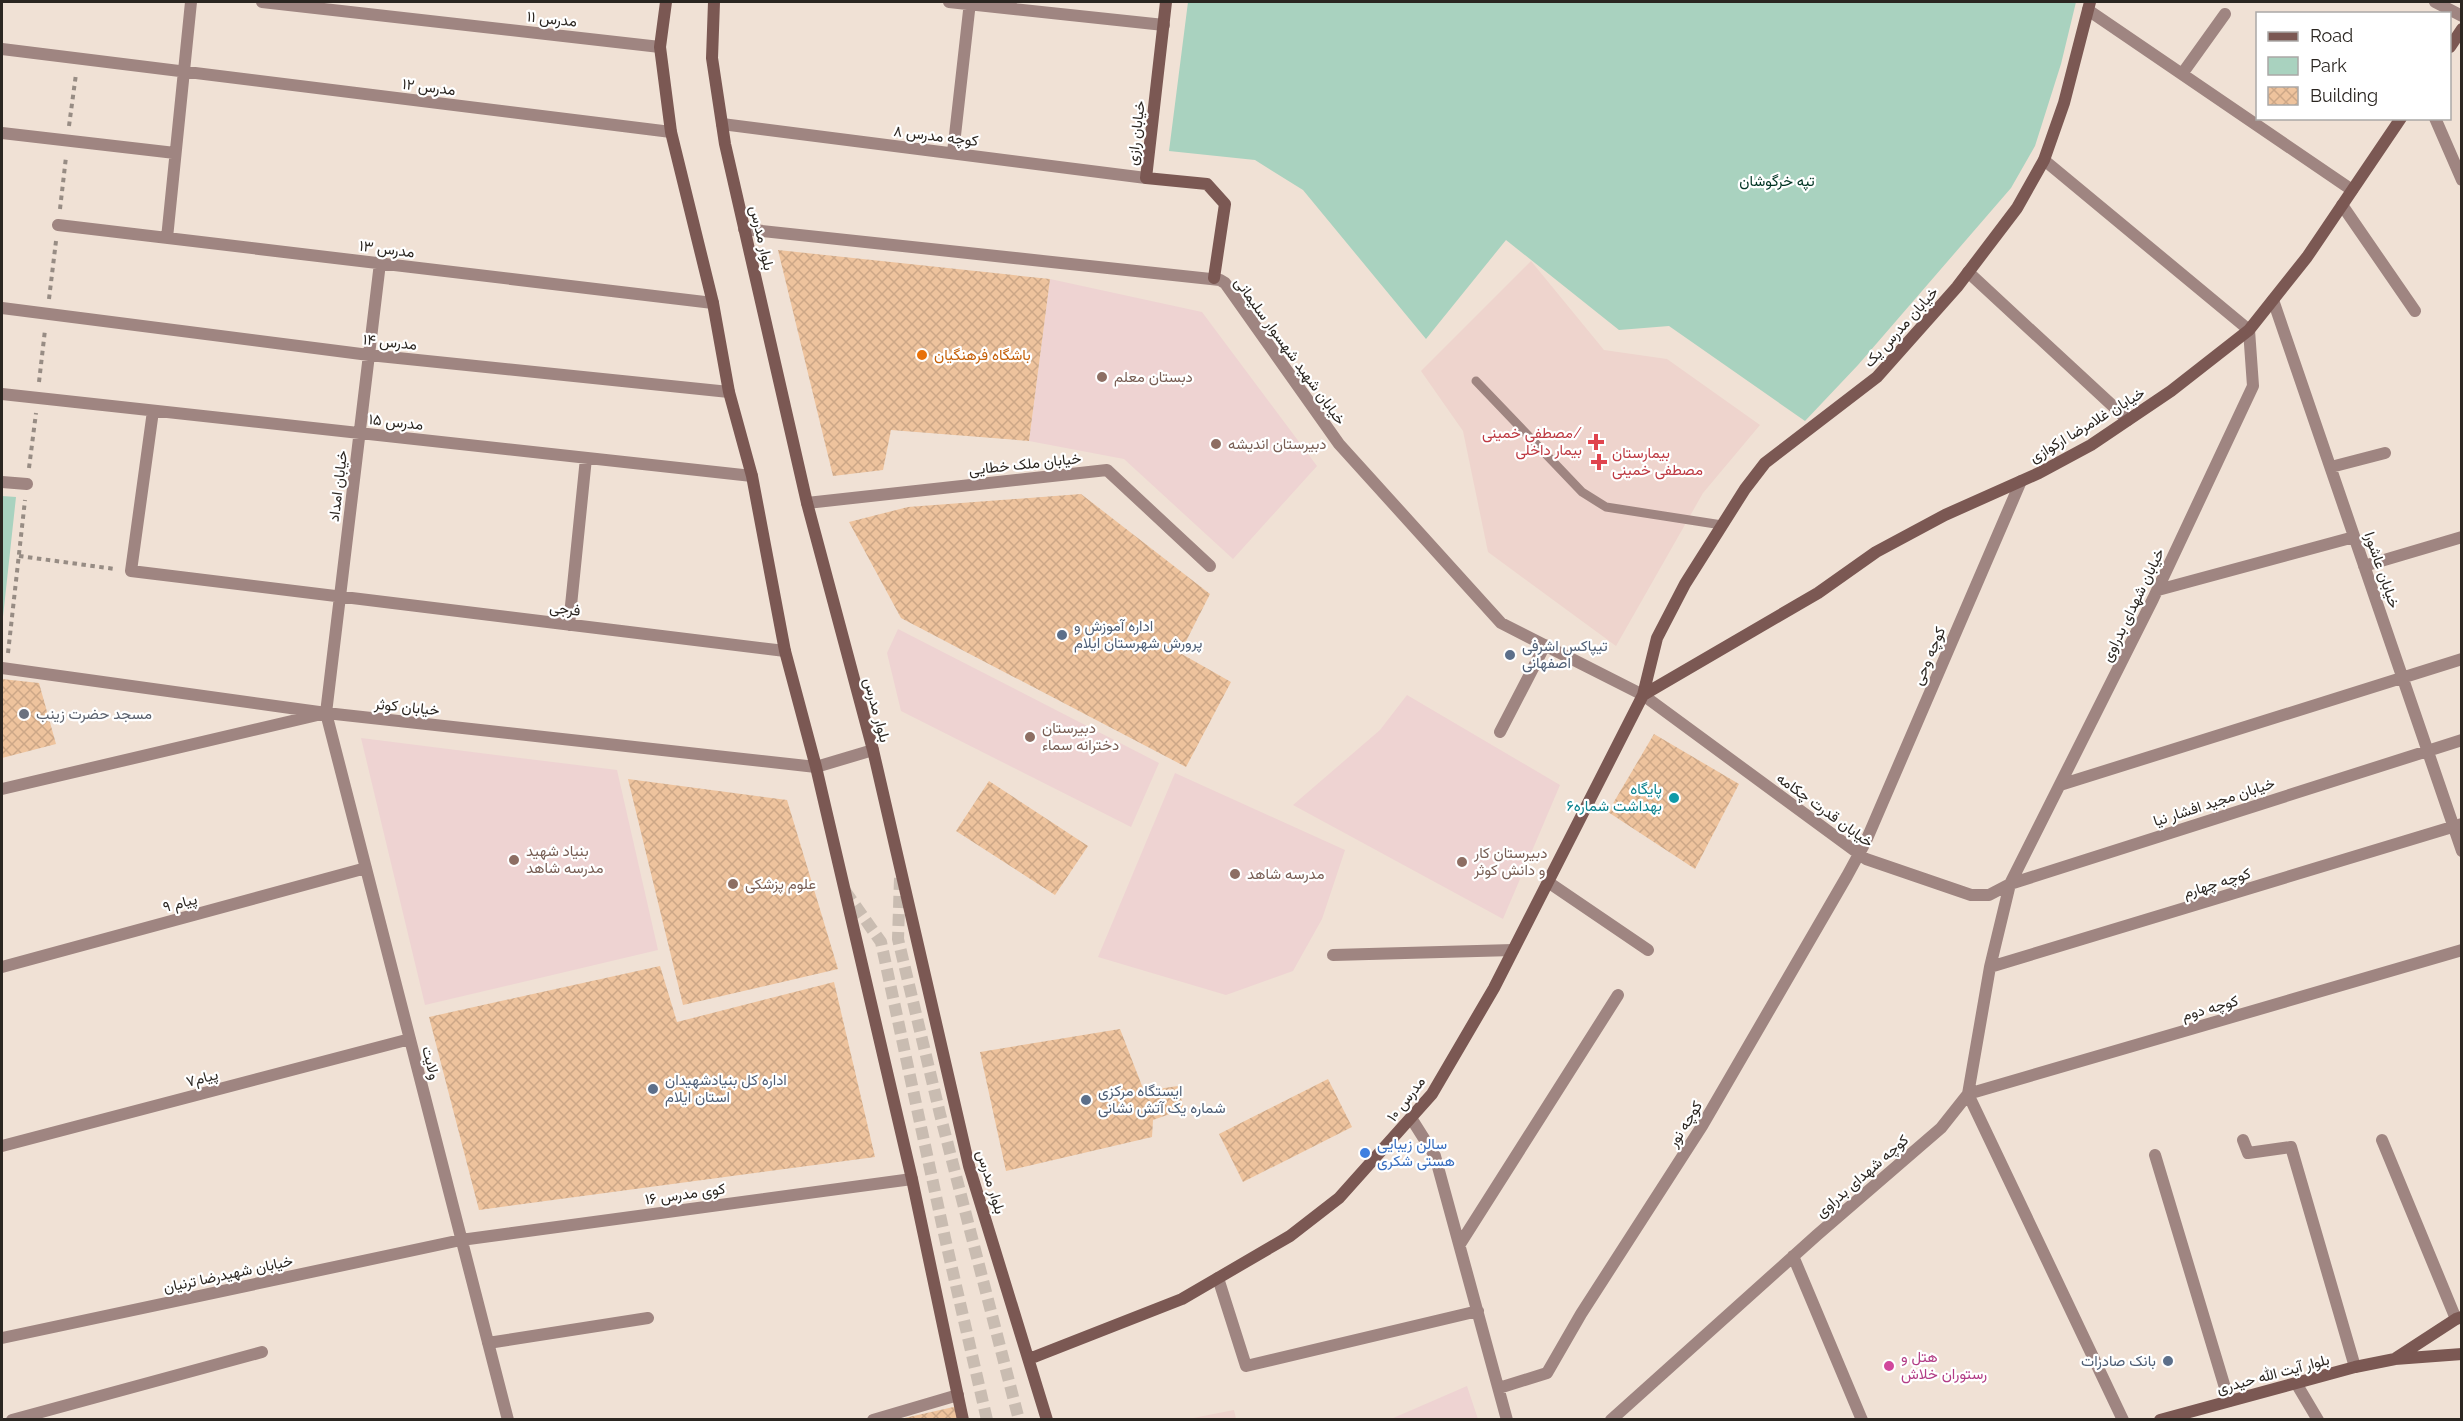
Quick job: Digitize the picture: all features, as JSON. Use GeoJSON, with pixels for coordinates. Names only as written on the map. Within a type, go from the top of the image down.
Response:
{"type":"FeatureCollection","features":[{"type":"Feature","properties":{"kind":"main road"},"geometry":{"type":"LineString","coordinates":[[666,2],[660,46],[671,132],[713,303],[729,392],[752,476],[785,651],[816,767],[912,1179],[963,1419]]}},
{"type":"Feature","properties":{"kind":"main road","name":"بلوار مدرس"},"geometry":{"type":"LineString","coordinates":[[714,2],[712,58],[722,124],[807,503],[873,750],[969,1166],[1047,1419]]}},
{"type":"Feature","properties":{"kind":"main road","name":"خیابان رازی"},"geometry":{"type":"LineString","coordinates":[[1166,2],[1146,178],[1207,184],[1225,204],[1214,278]]}},
{"type":"Feature","properties":{"kind":"main road","name":"خیابان مدرس یک"},"geometry":{"type":"LineString","coordinates":[[1643,695],[1657,638],[1685,584],[1765,463],[1877,377],[1968,272],[2017,208],[2044,160],[2064,103],[2089,6]]}},
{"type":"Feature","properties":{"kind":"main road"},"geometry":{"type":"LineString","coordinates":[[2451,46],[2462,29]]}},
{"type":"Feature","properties":{"kind":"main road","name":"خیابان غلامرضا ارکوازی"},"geometry":{"type":"LineString","coordinates":[[1643,695],[1818,593],[1876,552],[1945,515],[2021,482],[2091,445],[2171,391],[2249,330],[2307,257],[2400,120]]}},
{"type":"Feature","properties":{"kind":"main road","name":"مدرس ۱۰"},"geometry":{"type":"LineString","coordinates":[[1029,1359],[1182,1299],[1290,1236],[1339,1198],[1432,1094],[1494,988],[1643,695]]}},
{"type":"Feature","properties":{"kind":"main road","name":"بلوار آیت الله حیدری"},"geometry":{"type":"LineString","coordinates":[[2395,1359],[2459,1318]]}},
{"type":"Feature","properties":{"kind":"main road","name":"بلوار آیت الله حیدری"},"geometry":{"type":"LineString","coordinates":[[2160,1419],[2355,1367],[2395,1359],[2462,1354]]}},
{"type":"Feature","properties":{"kind":"street"},"geometry":{"type":"LineString","coordinates":[[166,238],[191,2]]}},
{"type":"Feature","properties":{"kind":"street","name":"مدرس ۱۱"},"geometry":{"type":"LineString","coordinates":[[262,2],[660,46]]}},
{"type":"Feature","properties":{"kind":"street"},"geometry":{"type":"LineString","coordinates":[[949,2],[1164,25]]}},
{"type":"Feature","properties":{"kind":"street"},"geometry":{"type":"LineString","coordinates":[[2435,2],[2462,16]]}},
{"type":"Feature","properties":{"kind":"street"},"geometry":{"type":"LineString","coordinates":[[953,153],[970,3]]}},
{"type":"Feature","properties":{"kind":"street"},"geometry":{"type":"LineString","coordinates":[[2089,6],[2182,74],[2352,190]]}},
{"type":"Feature","properties":{"kind":"street"},"geometry":{"type":"LineString","coordinates":[[2182,74],[2225,14]]}},
{"type":"Feature","properties":{"kind":"street","name":"مدرس ۱۲"},"geometry":{"type":"LineString","coordinates":[[2,49],[671,132]]}},
{"type":"Feature","properties":{"kind":"street"},"geometry":{"type":"LineString","coordinates":[[2436,120],[2462,180]]}},
{"type":"Feature","properties":{"kind":"street","name":"کوچه مدرس ۸"},"geometry":{"type":"LineString","coordinates":[[722,124],[1146,178]]}},
{"type":"Feature","properties":{"kind":"street"},"geometry":{"type":"LineString","coordinates":[[2,133],[175,153]]}},
{"type":"Feature","properties":{"kind":"street"},"geometry":{"type":"LineString","coordinates":[[2044,160],[2249,330]]}},
{"type":"Feature","properties":{"kind":"street"},"geometry":{"type":"LineString","coordinates":[[2342,205],[2415,310]]}},
{"type":"Feature","properties":{"kind":"street","name":"مدرس ۱۳"},"geometry":{"type":"LineString","coordinates":[[58,225],[713,303]]}},
{"type":"Feature","properties":{"kind":"street","name":"خیابان شهید شهسوار سلیمانی"},"geometry":{"type":"LineString","coordinates":[[744,229],[1214,278],[1225,284],[1339,444],[1501,623],[1643,695]]}},
{"type":"Feature","properties":{"kind":"street","name":"خیابان امداد"},"geometry":{"type":"LineString","coordinates":[[326,713],[380,264]]}},
{"type":"Feature","properties":{"kind":"street"},"geometry":{"type":"LineString","coordinates":[[1968,272],[2128,420]]}},
{"type":"Feature","properties":{"kind":"street","name":"خیابان عاشورا"},"geometry":{"type":"LineString","coordinates":[[2273,300],[2427,750],[2457,826],[2462,851]]}},
{"type":"Feature","properties":{"kind":"street","name":"مدرس ۱۴"},"geometry":{"type":"LineString","coordinates":[[2,308],[369,355],[729,392]]}},
{"type":"Feature","properties":{"kind":"street","name":"خیابان شهدای بدراوی"},"geometry":{"type":"LineString","coordinates":[[2010,884],[2158,590],[2253,386],[2249,330]]}},
{"type":"Feature","properties":{"kind":"street","name":"مدرس ۱۵"},"geometry":{"type":"LineString","coordinates":[[2,394],[752,476]]}},
{"type":"Feature","properties":{"kind":"street"},"geometry":{"type":"LineString","coordinates":[[131,571],[153,411]]}},
{"type":"Feature","properties":{"kind":"street"},"geometry":{"type":"LineString","coordinates":[[2331,467],[2385,453]]}},
{"type":"Feature","properties":{"kind":"street"},"geometry":{"type":"LineString","coordinates":[[569,625],[586,458]]}},
{"type":"Feature","properties":{"kind":"street","name":"خیابان ملک خطایی"},"geometry":{"type":"LineString","coordinates":[[807,503],[1107,470],[1210,566]]}},
{"type":"Feature","properties":{"kind":"street"},"geometry":{"type":"LineString","coordinates":[[2,482],[27,484]]}},
{"type":"Feature","properties":{"kind":"street","name":"کوچه وحی"},"geometry":{"type":"LineString","coordinates":[[1866,842],[2021,482]]}},
{"type":"Feature","properties":{"kind":"street"},"geometry":{"type":"LineString","coordinates":[[2158,590],[2354,537]]}},
{"type":"Feature","properties":{"kind":"street"},"geometry":{"type":"LineString","coordinates":[[2364,566],[2462,537]]}},
{"type":"Feature","properties":{"kind":"street","name":"فرجی"},"geometry":{"type":"LineString","coordinates":[[131,571],[785,651]]}},
{"type":"Feature","properties":{"kind":"street"},"geometry":{"type":"LineString","coordinates":[[1500,732],[1545,645]]}},
{"type":"Feature","properties":{"kind":"street"},"geometry":{"type":"LineString","coordinates":[[2060,785],[2462,659]]}},
{"type":"Feature","properties":{"kind":"street"},"geometry":{"type":"LineString","coordinates":[[4,668],[326,713]]}},
{"type":"Feature","properties":{"kind":"street","name":"خیابان قدرت چکامه"},"geometry":{"type":"LineString","coordinates":[[1643,695],[1859,855],[1971,895],[1989,895],[2010,884]]}},
{"type":"Feature","properties":{"kind":"street","name":"خیابان کوثر"},"geometry":{"type":"LineString","coordinates":[[2,789],[326,713],[816,767]]}},
{"type":"Feature","properties":{"kind":"street","name":"ولایت"},"geometry":{"type":"LineString","coordinates":[[326,713],[508,1419]]}},
{"type":"Feature","properties":{"kind":"street","name":"خیابان مجید افشار نیا"},"geometry":{"type":"LineString","coordinates":[[2010,884],[2462,740]]}},
{"type":"Feature","properties":{"kind":"street"},"geometry":{"type":"LineString","coordinates":[[816,767],[873,750]]}},
{"type":"Feature","properties":{"kind":"street","name":"کوچه چهارم"},"geometry":{"type":"LineString","coordinates":[[1990,967],[2457,826]]}},
{"type":"Feature","properties":{"kind":"street","name":"کوچه نور"},"geometry":{"type":"LineString","coordinates":[[1499,1389],[1547,1373],[1581,1314],[1702,1126],[1866,842]]}},
{"type":"Feature","properties":{"kind":"street","name":"پیام ۹"},"geometry":{"type":"LineString","coordinates":[[2,967],[366,868]]}},
{"type":"Feature","properties":{"kind":"street"},"geometry":{"type":"LineString","coordinates":[[1548,882],[1648,950]]}},
{"type":"Feature","properties":{"kind":"street","name":"کوچه شهدای بدراوی"},"geometry":{"type":"LineString","coordinates":[[1611,1419],[1793,1256],[1941,1128],[1968,1094],[1990,967],[2010,884]]}},
{"type":"Feature","properties":{"kind":"street"},"geometry":{"type":"LineString","coordinates":[[1333,955],[1513,950]]}},
{"type":"Feature","properties":{"kind":"street","name":"کوچه دوم"},"geometry":{"type":"LineString","coordinates":[[1968,1094],[2462,950]]}},
{"type":"Feature","properties":{"kind":"street"},"geometry":{"type":"LineString","coordinates":[[1460,1244],[1618,995]]}},
{"type":"Feature","properties":{"kind":"street","name":"پیام۷"},"geometry":{"type":"LineString","coordinates":[[2,1146],[410,1039]]}},
{"type":"Feature","properties":{"kind":"street"},"geometry":{"type":"LineString","coordinates":[[1968,1094],[2123,1419]]}},
{"type":"Feature","properties":{"kind":"street"},"geometry":{"type":"LineString","coordinates":[[1411,1119],[1436,1156],[1507,1419]]}},
{"type":"Feature","properties":{"kind":"street"},"geometry":{"type":"LineString","coordinates":[[2243,1140],[2248,1153],[2291,1147],[2355,1367]]}},
{"type":"Feature","properties":{"kind":"street"},"geometry":{"type":"LineString","coordinates":[[2382,1140],[2459,1318]]}},
{"type":"Feature","properties":{"kind":"street"},"geometry":{"type":"LineString","coordinates":[[2155,1155],[2229,1401]]}},
{"type":"Feature","properties":{"kind":"street","name":"کوی مدرس ۱۶"},"geometry":{"type":"LineString","coordinates":[[461,1240],[912,1179]]}},
{"type":"Feature","properties":{"kind":"street","name":"خیابان شهیدرضا ترنیان"},"geometry":{"type":"LineString","coordinates":[[2,1338],[461,1240]]}},
{"type":"Feature","properties":{"kind":"street"},"geometry":{"type":"LineString","coordinates":[[1793,1256],[1862,1419]]}},
{"type":"Feature","properties":{"kind":"street"},"geometry":{"type":"LineString","coordinates":[[1218,1278],[1246,1366],[1478,1311]]}},
{"type":"Feature","properties":{"kind":"street"},"geometry":{"type":"LineString","coordinates":[[488,1343],[648,1318]]}},
{"type":"Feature","properties":{"kind":"street"},"geometry":{"type":"LineString","coordinates":[[12,1419],[262,1352]]}},
{"type":"Feature","properties":{"kind":"street"},"geometry":{"type":"LineString","coordinates":[[2296,1383],[2318,1419]]}},
{"type":"Feature","properties":{"kind":"street"},"geometry":{"type":"LineString","coordinates":[[873,1419],[958,1395]]}},
{"type":"Feature","properties":{"kind":"lane"},"geometry":{"type":"LineString","coordinates":[[1476,381],[1582,492],[1606,507],[1722,525]]}},
{"type":"Feature","properties":{"kind":"path"},"geometry":{"type":"LineString","coordinates":[[4,668],[38,398]]}},
{"type":"Feature","properties":{"kind":"path"},"geometry":{"type":"LineString","coordinates":[[19,556],[131,571]]}},
{"type":"Feature","properties":{"kind":"shaded area","name":"بیمارستان مصطفی خمینی"},"geometry":{"type":"Polygon","coordinates":[[[1531,261],[1604,350],[1667,359],[1760,425],[1703,493],[1616,646],[1488,552],[1463,431],[1421,371],[1531,261]]]}},
{"type":"Feature","properties":{"kind":"shaded area"},"geometry":{"type":"Polygon","coordinates":[[[1050,279],[1202,312],[1317,466],[1233,559],[1124,459],[1029,441],[1050,279]]]}},
{"type":"Feature","properties":{"kind":"shaded area","name":"دبیرستان دخترانه سماء"},"geometry":{"type":"Polygon","coordinates":[[[898,629],[1159,763],[1131,827],[901,711],[887,653],[898,629]]]}},
{"type":"Feature","properties":{"kind":"shaded area","name":"دبیرستان کار و دانش کوثر"},"geometry":{"type":"Polygon","coordinates":[[[1407,695],[1560,785],[1503,919],[1293,805],[1380,730],[1407,695]]]}},
{"type":"Feature","properties":{"kind":"shaded area","name":"بنیاد شهید مدرسه شاهد"},"geometry":{"type":"Polygon","coordinates":[[[361,738],[617,770],[658,950],[425,1005],[361,738]]]}},
{"type":"Feature","properties":{"kind":"shaded area","name":"مدرسه شاهد"},"geometry":{"type":"Polygon","coordinates":[[[1175,773],[1345,850],[1322,919],[1293,971],[1226,995],[1098,957],[1175,773]]]}},
{"type":"Feature","properties":{"kind":"shaded area"},"geometry":{"type":"Polygon","coordinates":[[[1467,1386],[1478,1419],[1391,1419],[1467,1386]]]}},
{"type":"Feature","properties":{"kind":"shaded area"},"geometry":{"type":"Polygon","coordinates":[[[1234,1410],[1236,1419],[1188,1419],[1234,1410]]]}},
{"type":"Feature","properties":{"kind":"green space","name":"تپه خرگوشان"},"geometry":{"type":"Polygon","coordinates":[[[1188,2],[2076,2],[2061,64],[2035,146],[2011,188],[1858,365],[1805,421],[1669,326],[1619,330],[1506,240],[1426,339],[1303,190],[1255,160],[1169,151],[1188,2]]]}},
{"type":"Feature","properties":{"kind":"green space"},"geometry":{"type":"Polygon","coordinates":[[[2,496],[16,497],[2,626],[2,496]]]}},
{"type":"Feature","properties":{"kind":"building","name":"باشگاه فرهنگیان"},"geometry":{"type":"Polygon","coordinates":[[[778,250],[1050,279],[1029,441],[891,430],[883,470],[833,476],[778,250]]]}},
{"type":"Feature","properties":{"kind":"building","name":"اداره آموزش و پرورش شهرستان ایلام"},"geometry":{"type":"Polygon","coordinates":[[[1081,494],[1210,594],[1180,653],[1231,682],[1186,767],[901,618],[849,522],[908,507],[1081,494]]]}},
{"type":"Feature","properties":{"kind":"building","name":"مسجد حضرت زینب"},"geometry":{"type":"Polygon","coordinates":[[[2,679],[39,683],[56,744],[2,758],[2,679]]]}},
{"type":"Feature","properties":{"kind":"building","name":"پایگاه بهداشت شماره۶"},"geometry":{"type":"Polygon","coordinates":[[[1654,734],[1739,784],[1695,869],[1608,812],[1654,734]]]}},
{"type":"Feature","properties":{"kind":"building","name":"علوم پزشکی"},"geometry":{"type":"Polygon","coordinates":[[[628,779],[787,800],[838,969],[683,1005],[628,779]]]}},
{"type":"Feature","properties":{"kind":"building"},"geometry":{"type":"Polygon","coordinates":[[[989,781],[1088,846],[1055,895],[956,831],[989,781]]]}},
{"type":"Feature","properties":{"kind":"building","name":"اداره کل بنیادشهیدان استان ایلام"},"geometry":{"type":"Polygon","coordinates":[[[660,966],[677,1022],[834,982],[875,1157],[479,1210],[429,1017],[660,966]]]}},
{"type":"Feature","properties":{"kind":"building","name":"ایستگاه مرکزی شماره یک آتش نشانی"},"geometry":{"type":"Polygon","coordinates":[[[1120,1029],[1144,1091],[1178,1086],[1184,1109],[1153,1120],[1152,1137],[1006,1171],[980,1052],[1120,1029]]]}},
{"type":"Feature","properties":{"kind":"building"},"geometry":{"type":"Polygon","coordinates":[[[1328,1079],[1352,1127],[1243,1182],[1219,1134],[1328,1079]]]}},
{"type":"Feature","properties":{"kind":"building"},"geometry":{"type":"Polygon","coordinates":[[[958,1406],[962,1420],[900,1420],[900,1419],[958,1406]]]}},
{"type":"Feature","properties":{"kind":"tunnel"},"geometry":{"type":"LineString","coordinates":[[900,878],[898,939],[940,1114],[1019,1420]]}},
{"type":"Feature","properties":{"kind":"tunnel"},"geometry":{"type":"LineString","coordinates":[[845,891],[881,942],[987,1420]]}},
{"type":"Feature","properties":{"kind":"place","name":"باشگاه فرهنگیان"},"geometry":{"type":"Point","coordinates":[922,355]}},
{"type":"Feature","properties":{"kind":"place","name":"دبستان معلم"},"geometry":{"type":"Point","coordinates":[1102,377]}},
{"type":"Feature","properties":{"kind":"place","name":"مصطفی خمینی/ بیمار داخلی"},"geometry":{"type":"Point","coordinates":[1596,442]}},
{"type":"Feature","properties":{"kind":"place","name":"دبیرستان اندیشه"},"geometry":{"type":"Point","coordinates":[1216,444]}},
{"type":"Feature","properties":{"kind":"place","name":"بیمارستان مصطفی خمینی"},"geometry":{"type":"Point","coordinates":[1599,462]}},
{"type":"Feature","properties":{"kind":"place","name":"اداره آموزش و پرورش شهرستان ایلام"},"geometry":{"type":"Point","coordinates":[1062,635]}},
{"type":"Feature","properties":{"kind":"place","name":"تیپاکس اشرفی اصفهانی"},"geometry":{"type":"Point","coordinates":[1510,655]}},
{"type":"Feature","properties":{"kind":"place","name":"مسجد حضرت زینب"},"geometry":{"type":"Point","coordinates":[24,714]}},
{"type":"Feature","properties":{"kind":"place","name":"دبیرستان دخترانه سماء"},"geometry":{"type":"Point","coordinates":[1030,737]}},
{"type":"Feature","properties":{"kind":"place","name":"پایگاه بهداشت شماره۶"},"geometry":{"type":"Point","coordinates":[1674,798]}},
{"type":"Feature","properties":{"kind":"place","name":"بنیاد شهید مدرسه شاهد"},"geometry":{"type":"Point","coordinates":[514,860]}},
{"type":"Feature","properties":{"kind":"place","name":"دبیرستان کار و دانش کوثر"},"geometry":{"type":"Point","coordinates":[1462,862]}},
{"type":"Feature","properties":{"kind":"place","name":"مدرسه شاهد"},"geometry":{"type":"Point","coordinates":[1235,874]}},
{"type":"Feature","properties":{"kind":"place","name":"علوم پزشکی"},"geometry":{"type":"Point","coordinates":[733,884]}},
{"type":"Feature","properties":{"kind":"place","name":"اداره کل بنیادشهیدان استان ایلام"},"geometry":{"type":"Point","coordinates":[653,1089]}},
{"type":"Feature","properties":{"kind":"place","name":"ایستگاه مرکزی شماره یک آتش نشانی"},"geometry":{"type":"Point","coordinates":[1086,1100]}},
{"type":"Feature","properties":{"kind":"place","name":"سالن زیبایی هستی شکری"},"geometry":{"type":"Point","coordinates":[1365,1153]}},
{"type":"Feature","properties":{"kind":"place","name":"بانک صادرات"},"geometry":{"type":"Point","coordinates":[2168,1361]}},
{"type":"Feature","properties":{"kind":"place","name":"هتل و رستوران خلاش"},"geometry":{"type":"Point","coordinates":[1889,1366]}}]}
